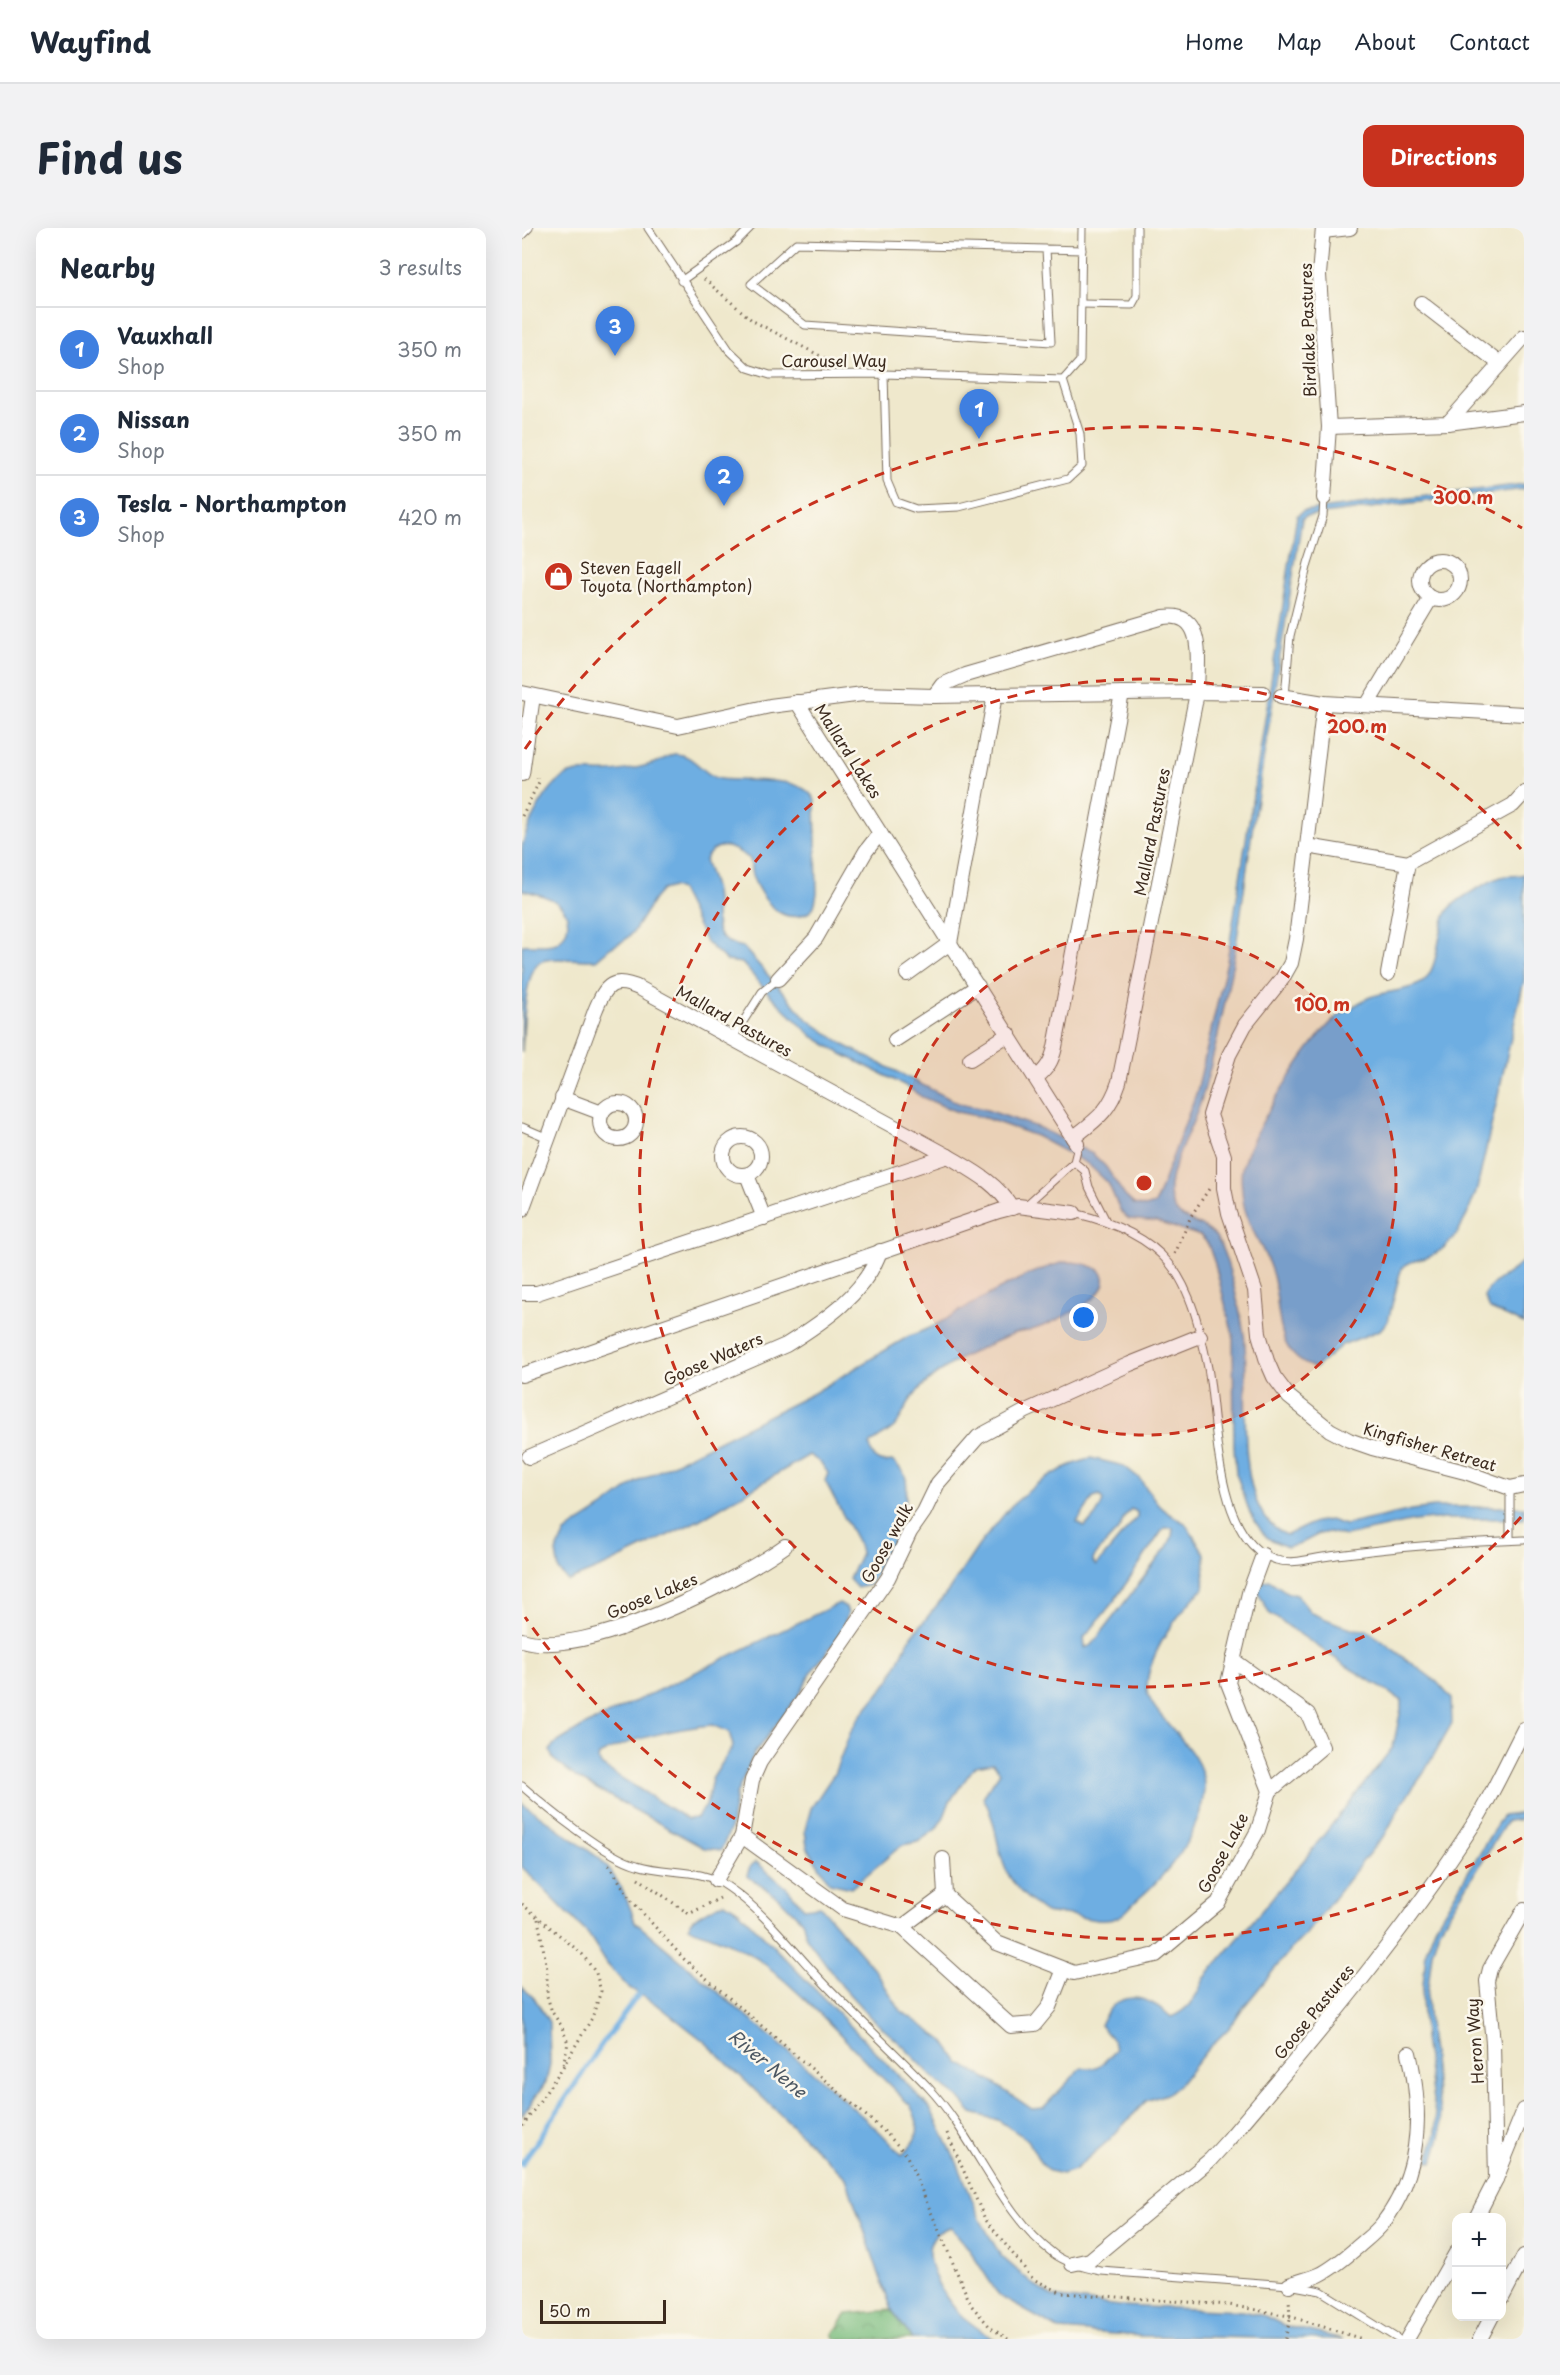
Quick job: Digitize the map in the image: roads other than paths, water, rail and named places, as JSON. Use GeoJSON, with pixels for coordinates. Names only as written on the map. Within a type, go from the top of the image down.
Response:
{"type":"FeatureCollection","features":[{"type":"Feature","properties":{"kind":"street","name":"Birdlake Pastures"},"geometry":{"type":"LineString","coordinates":[[1324,498],[1329,426],[1319,276],[1323,230],[1350,228]]}},
{"type":"Feature","properties":{"kind":"street"},"geometry":{"type":"LineString","coordinates":[[1421,303],[1500,364]]}},
{"type":"Feature","properties":{"kind":"street"},"geometry":{"type":"LineString","coordinates":[[1448,423],[1524,337]]}},
{"type":"Feature","properties":{"kind":"street"},"geometry":{"type":"LineString","coordinates":[[1329,426],[1448,423],[1524,413]]}},
{"type":"Feature","properties":{"kind":"street"},"geometry":{"type":"LineString","coordinates":[[1366,705],[1431,598]]}},
{"type":"Feature","properties":{"kind":"street","name":"Mallard Pastures"},"geometry":{"type":"LineString","coordinates":[[934,696],[942,685],[965,675],[1174,615],[1190,623],[1196,638],[1197,693],[1119,1082],[1106,1112],[1075,1151]]}},
{"type":"Feature","properties":{"kind":"street"},"geometry":{"type":"LineString","coordinates":[[1036,1078],[1052,1061],[1122,693]]}},
{"type":"Feature","properties":{"kind":"street"},"geometry":{"type":"LineString","coordinates":[[797,702],[862,694],[934,696],[1263,693]]}},
{"type":"Feature","properties":{"kind":"street"},"geometry":{"type":"LineString","coordinates":[[523,770],[527,694]]}},
{"type":"Feature","properties":{"kind":"street","name":"Mallard Lakes"},"geometry":{"type":"LineString","coordinates":[[527,694],[678,726],[797,702],[880,833]]}},
{"type":"Feature","properties":{"kind":"street"},"geometry":{"type":"LineString","coordinates":[[907,974],[950,943],[995,695]]}},
{"type":"Feature","properties":{"kind":"street"},"geometry":{"type":"LineString","coordinates":[[1283,696],[1324,702],[1524,714]]}},
{"type":"Feature","properties":{"kind":"street","name":"Kingfisher Retreat"},"geometry":{"type":"LineString","coordinates":[[1324,702],[1296,939],[1291,963],[1282,979],[1245,1025],[1229,1055],[1210,1115],[1222,1150],[1224,1188],[1229,1213],[1255,1290],[1259,1335],[1274,1377],[1289,1397],[1330,1430],[1372,1448],[1517,1486]]}},
{"type":"Feature","properties":{"kind":"street"},"geometry":{"type":"LineString","coordinates":[[1307,846],[1408,863],[1513,805],[1524,793]]}},
{"type":"Feature","properties":{"kind":"street"},"geometry":{"type":"LineString","coordinates":[[778,979],[816,938],[866,851],[880,833],[1036,1078],[1075,1151]]}},
{"type":"Feature","properties":{"kind":"street"},"geometry":{"type":"LineString","coordinates":[[1388,974],[1408,863]]}},
{"type":"Feature","properties":{"kind":"street","name":"Mallard Pastures"},"geometry":{"type":"LineString","coordinates":[[522,1210],[602,994],[609,985],[617,982],[627,982],[641,989],[948,1156],[988,1180],[1018,1207]]}},
{"type":"Feature","properties":{"kind":"street"},"geometry":{"type":"LineString","coordinates":[[895,1040],[978,987]]}},
{"type":"Feature","properties":{"kind":"street"},"geometry":{"type":"LineString","coordinates":[[970,1059],[1009,1034]]}},
{"type":"Feature","properties":{"kind":"street"},"geometry":{"type":"LineString","coordinates":[[562,1098],[602,1113]]}},
{"type":"Feature","properties":{"kind":"street"},"geometry":{"type":"LineString","coordinates":[[522,1293],[537,1293],[948,1156]]}},
{"type":"Feature","properties":{"kind":"street"},"geometry":{"type":"LineString","coordinates":[[747,1174],[764,1218]]}},
{"type":"Feature","properties":{"kind":"street"},"geometry":{"type":"LineString","coordinates":[[522,1375],[880,1251],[1018,1207],[1074,1213]]}},
{"type":"Feature","properties":{"kind":"street","name":"Goose Waters"},"geometry":{"type":"LineString","coordinates":[[529,1457],[786,1345],[812,1329],[848,1298],[866,1279],[880,1251]]}},
{"type":"Feature","properties":{"kind":"street","name":"Goose walk"},"geometry":{"type":"LineString","coordinates":[[716,1880],[742,1836],[752,1780],[760,1762],[888,1578],[910,1532],[924,1512],[938,1484],[978,1437],[1036,1406],[1200,1336]]}},
{"type":"Feature","properties":{"kind":"street","name":"Goose Lakes"},"geometry":{"type":"LineString","coordinates":[[522,1640],[531,1643],[560,1642],[602,1634],[630,1625],[733,1579],[785,1546]]}},
{"type":"Feature","properties":{"kind":"street"},"geometry":{"type":"LineString","coordinates":[[1233,1660],[1308,1714],[1322,1747],[1270,1791],[1228,1683],[1233,1660],[1249,1593],[1263,1554]]}},
{"type":"Feature","properties":{"kind":"street","name":"Goose Pastures"},"geometry":{"type":"LineString","coordinates":[[1072,2264],[1090,2260],[1210,2160],[1266,2096],[1339,2009],[1417,1909],[1476,1819],[1524,1729]]}},
{"type":"Feature","properties":{"kind":"street","name":"Goose Lake"},"geometry":{"type":"LineString","coordinates":[[945,1895],[997,1943],[1074,1973],[1156,1955],[1218,1903],[1258,1830],[1270,1791]]}},
{"type":"Feature","properties":{"kind":"street"},"geometry":{"type":"LineString","coordinates":[[742,1836],[843,1909],[902,1927],[1011,2026],[1035,2024],[1049,2007],[1064,1969]]}},
{"type":"Feature","properties":{"kind":"street"},"geometry":{"type":"LineString","coordinates":[[902,1927],[945,1895],[943,1859]]}},
{"type":"Feature","properties":{"kind":"street","name":"Heron Way"},"geometry":{"type":"LineString","coordinates":[[1496,2179],[1493,2053],[1487,1981],[1490,1969],[1524,1910]]}},
{"type":"Feature","properties":{"kind":"street"},"geometry":{"type":"LineString","coordinates":[[1289,2285],[1321,2274],[1350,2254],[1382,2225],[1398,2200],[1413,2158],[1418,2125],[1416,2080],[1409,2053]]}},
{"type":"Feature","properties":{"kind":"street","name":"Heron Way"},"geometry":{"type":"LineString","coordinates":[[1478,2213],[1496,2179],[1524,2110]]}},
{"type":"Feature","properties":{"kind":"street"},"geometry":{"type":"LineString","coordinates":[[1506,2290],[1524,2256]]}},
{"type":"Feature","properties":{"kind":"street"},"geometry":{"type":"LineString","coordinates":[[1407,2339],[1452,2260]]}},
{"type":"Feature","properties":{"kind":"street"},"geometry":{"type":"LineString","coordinates":[[1480,2339],[1489,2321]]}},
{"type":"Feature","properties":{"kind":"lane"},"geometry":{"type":"LineString","coordinates":[[522,235],[529,228]]}},
{"type":"Feature","properties":{"kind":"lane","name":"Carousel Way"},"geometry":{"type":"LineString","coordinates":[[640,228],[649,231],[729,350],[748,368],[770,375],[884,374],[1063,380]]}},
{"type":"Feature","properties":{"kind":"lane"},"geometry":{"type":"LineString","coordinates":[[681,281],[736,242],[750,228]]}},
{"type":"Feature","properties":{"kind":"lane"},"geometry":{"type":"LineString","coordinates":[[884,374],[887,481],[896,502],[916,509],[959,507],[1068,478],[1082,466],[1080,434],[1063,380],[1080,361],[1082,228]]}},
{"type":"Feature","properties":{"kind":"lane"},"geometry":{"type":"LineString","coordinates":[[1081,304],[1132,304],[1137,296],[1137,228]]}},
{"type":"Feature","properties":{"kind":"lane"},"geometry":{"type":"LineString","coordinates":[[1046,249],[1051,342],[805,325],[751,284],[796,243],[1046,249],[1082,250]]}},
{"type":"Feature","properties":{"kind":"lane"},"geometry":{"type":"LineString","coordinates":[[1263,693],[1283,696],[1290,636],[1308,563],[1323,516],[1324,498]]}},
{"type":"Feature","properties":{"kind":"lane"},"geometry":{"type":"LineString","coordinates":[[732,1039],[762,992],[778,979]]}},
{"type":"Feature","properties":{"kind":"lane"},"geometry":{"type":"LineString","coordinates":[[522,1127],[548,1138]]}},
{"type":"Feature","properties":{"kind":"lane"},"geometry":{"type":"LineString","coordinates":[[1018,1207],[1075,1151],[1106,1221]]}},
{"type":"Feature","properties":{"kind":"lane"},"geometry":{"type":"LineString","coordinates":[[1074,1213],[1106,1221],[1155,1248],[1180,1279],[1200,1336],[1208,1370],[1227,1496],[1236,1520],[1251,1544],[1263,1554],[1295,1563],[1327,1556],[1383,1550],[1524,1540]]}},
{"type":"Feature","properties":{"kind":"lane"},"geometry":{"type":"LineString","coordinates":[[1510,1540],[1510,1504],[1517,1486]]}},
{"type":"Feature","properties":{"kind":"lane"},"geometry":{"type":"LineString","coordinates":[[522,1786],[543,1805],[592,1840],[634,1865],[666,1871],[701,1873],[735,1892],[757,1911],[824,1983],[930,2089],[963,2132],[1026,2228],[1055,2255],[1072,2264],[1101,2271],[1289,2285],[1321,2291],[1398,2339]]}},
{"type":"Feature","properties":{"kind":"water"},"geometry":{"type":"Polygon","coordinates":[[[1524,484],[1524,489],[1306,516],[1302,519],[1230,979],[1205,1087],[1177,1159],[1170,1190],[1171,1201],[1180,1215],[1215,1236],[1229,1268],[1244,1334],[1246,1445],[1249,1474],[1256,1501],[1268,1522],[1287,1535],[1315,1522],[1330,1520],[1345,1525],[1434,1507],[1524,1507],[1524,1519],[1414,1521],[1345,1536],[1329,1532],[1319,1534],[1298,1545],[1287,1547],[1269,1539],[1250,1513],[1236,1473],[1233,1335],[1215,1264],[1208,1244],[1201,1236],[1157,1222],[1129,1219],[1121,1212],[1108,1183],[1088,1164],[1036,1136],[982,1117],[957,1112],[922,1097],[812,1036],[770,995],[742,963],[727,961],[706,942],[680,890],[673,887],[662,890],[634,931],[596,960],[559,959],[540,962],[531,977],[528,990],[522,1053],[522,945],[556,943],[562,939],[567,929],[568,919],[561,906],[554,901],[522,890],[522,849],[533,817],[555,784],[573,773],[631,769],[658,762],[674,754],[681,754],[715,777],[786,783],[798,786],[815,800],[817,893],[813,907],[806,914],[786,915],[772,907],[752,876],[750,859],[738,851],[720,847],[710,853],[705,860],[715,892],[719,933],[723,939],[743,947],[807,1019],[846,1046],[960,1104],[984,1109],[1040,1128],[1093,1154],[1106,1167],[1125,1196],[1134,1204],[1145,1207],[1155,1204],[1197,1091],[1227,961],[1297,516],[1303,511],[1524,484]]]}},
{"type":"Feature","properties":{"kind":"water"},"geometry":{"type":"Polygon","coordinates":[[[1524,874],[1524,980],[1477,1189],[1469,1210],[1459,1230],[1445,1247],[1401,1269],[1388,1321],[1380,1330],[1342,1345],[1315,1368],[1292,1354],[1282,1332],[1271,1269],[1245,1211],[1241,1172],[1247,1153],[1270,1109],[1300,1060],[1331,1023],[1370,997],[1422,983],[1432,970],[1444,920],[1451,907],[1494,880],[1524,874]]]}},
{"type":"Feature","properties":{"kind":"water"},"geometry":{"type":"Polygon","coordinates":[[[1524,1260],[1524,1324],[1490,1309],[1484,1296],[1492,1285],[1524,1260]]]}},
{"type":"Feature","properties":{"kind":"water"},"geometry":{"type":"Polygon","coordinates":[[[1065,1262],[1087,1265],[1100,1271],[1104,1276],[1104,1283],[1095,1297],[1056,1320],[1036,1329],[1013,1334],[974,1351],[947,1367],[918,1391],[895,1426],[870,1445],[876,1459],[883,1462],[892,1461],[899,1467],[906,1479],[907,1491],[901,1519],[890,1549],[869,1585],[857,1588],[849,1579],[861,1553],[859,1545],[825,1481],[828,1473],[821,1463],[809,1455],[699,1520],[607,1565],[568,1581],[559,1571],[556,1552],[565,1533],[637,1482],[814,1393],[909,1336],[937,1324],[1000,1289],[1026,1276],[1065,1262]]]}},
{"type":"Feature","properties":{"kind":"water"},"geometry":{"type":"Polygon","coordinates":[[[1091,1458],[1124,1466],[1139,1478],[1158,1504],[1169,1514],[1185,1523],[1205,1554],[1204,1588],[1166,1633],[1148,1675],[1147,1688],[1156,1710],[1187,1747],[1202,1774],[1204,1789],[1202,1806],[1190,1837],[1171,1866],[1120,1916],[1098,1920],[1046,1913],[1016,1887],[1003,1863],[994,1825],[983,1797],[1000,1772],[993,1763],[975,1766],[950,1801],[936,1829],[918,1842],[902,1845],[851,1888],[830,1883],[807,1847],[805,1830],[811,1808],[834,1774],[851,1731],[860,1716],[889,1681],[909,1640],[949,1590],[979,1545],[1011,1506],[1037,1484],[1066,1467],[1091,1458]],[[1100,1496],[1093,1498],[1077,1522],[1083,1527],[1098,1512],[1103,1501],[1100,1496]],[[1131,1509],[1124,1517],[1120,1528],[1094,1556],[1093,1562],[1096,1566],[1137,1517],[1137,1512],[1131,1509]],[[1164,1528],[1114,1601],[1084,1638],[1085,1648],[1092,1645],[1167,1547],[1173,1528],[1164,1528]]]}},
{"type":"Feature","properties":{"kind":"water"},"geometry":{"type":"Polygon","coordinates":[[[1269,1580],[1288,1593],[1297,1595],[1311,1613],[1351,1629],[1367,1630],[1437,1682],[1451,1698],[1452,1723],[1423,1774],[1402,1803],[1385,1835],[1306,1934],[1242,2009],[1230,2027],[1206,2051],[1180,2084],[1169,2093],[1146,2101],[1109,2140],[1074,2170],[1062,2174],[1049,2171],[1040,2162],[1028,2140],[998,2120],[972,2113],[958,2097],[940,2084],[903,2046],[872,2019],[842,1986],[806,1937],[803,1922],[778,1897],[747,1876],[750,1866],[756,1862],[788,1889],[804,1908],[820,1906],[875,1970],[900,2010],[944,2041],[959,2063],[1032,2109],[1043,2108],[1082,2067],[1097,2067],[1105,2062],[1115,2050],[1113,2040],[1100,2025],[1114,2005],[1132,1998],[1141,1999],[1171,2017],[1188,2006],[1204,1979],[1304,1860],[1393,1747],[1401,1700],[1269,1613],[1257,1590],[1261,1582],[1269,1580]]]}},
{"type":"Feature","properties":{"kind":"water"},"geometry":{"type":"Polygon","coordinates":[[[839,1603],[846,1607],[848,1613],[840,1635],[812,1671],[799,1695],[754,1754],[736,1795],[730,1830],[721,1850],[704,1848],[577,1778],[553,1759],[550,1751],[553,1745],[584,1726],[839,1603]],[[712,1725],[669,1732],[611,1749],[599,1755],[598,1760],[602,1766],[687,1819],[696,1818],[706,1806],[712,1779],[733,1746],[729,1732],[712,1725]]]}},
{"type":"Feature","properties":{"kind":"water","name":"River Nene"},"geometry":{"type":"Polygon","coordinates":[[[522,1803],[599,1858],[621,1888],[635,1922],[808,2068],[880,2132],[902,2155],[913,2143],[917,2132],[916,2120],[910,2105],[782,1978],[750,1954],[688,1927],[700,1915],[725,1902],[739,1911],[930,2108],[956,2160],[981,2221],[1001,2256],[1033,2284],[1053,2297],[1120,2306],[1243,2311],[1265,2316],[1283,2325],[1343,2339],[1141,2336],[1060,2330],[999,2296],[969,2249],[951,2227],[937,2233],[931,2243],[929,2255],[932,2269],[938,2283],[955,2308],[963,2317],[993,2339],[912,2339],[892,2310],[846,2178],[705,2042],[659,2006],[628,1987],[607,1964],[589,1935],[522,1867],[522,1803]]]}},
{"type":"Feature","properties":{"kind":"water"},"geometry":{"type":"Polygon","coordinates":[[[1524,1813],[1524,1819],[1507,1821],[1439,1930],[1432,1952],[1427,1997],[1441,2133],[1433,2162],[1428,2161],[1436,2133],[1436,2120],[1424,2039],[1422,1997],[1426,1951],[1435,1927],[1497,1824],[1503,1816],[1524,1813]]]}},
{"type":"Feature","properties":{"kind":"water"},"geometry":{"type":"Polygon","coordinates":[[[522,1987],[535,1999],[549,2022],[550,2064],[546,2082],[522,2116],[522,1987]]]}},
{"type":"Feature","properties":{"kind":"waterway"},"geometry":{"type":"LineString","coordinates":[[522,2164],[602,2044],[642,1990]]}},
{"type":"Feature","properties":{"kind":"place","name":"Tesla - Northampton"},"geometry":{"type":"Point","coordinates":[615,356]}},
{"type":"Feature","properties":{"kind":"place","name":"Vauxhall"},"geometry":{"type":"Point","coordinates":[979,439]}},
{"type":"Feature","properties":{"kind":"place","name":"Nissan"},"geometry":{"type":"Point","coordinates":[724,506]}},
{"type":"Feature","properties":{"kind":"place","name":"Steven Eagell Toyota (Northampton)"},"geometry":{"type":"Point","coordinates":[559,577]}}]}
